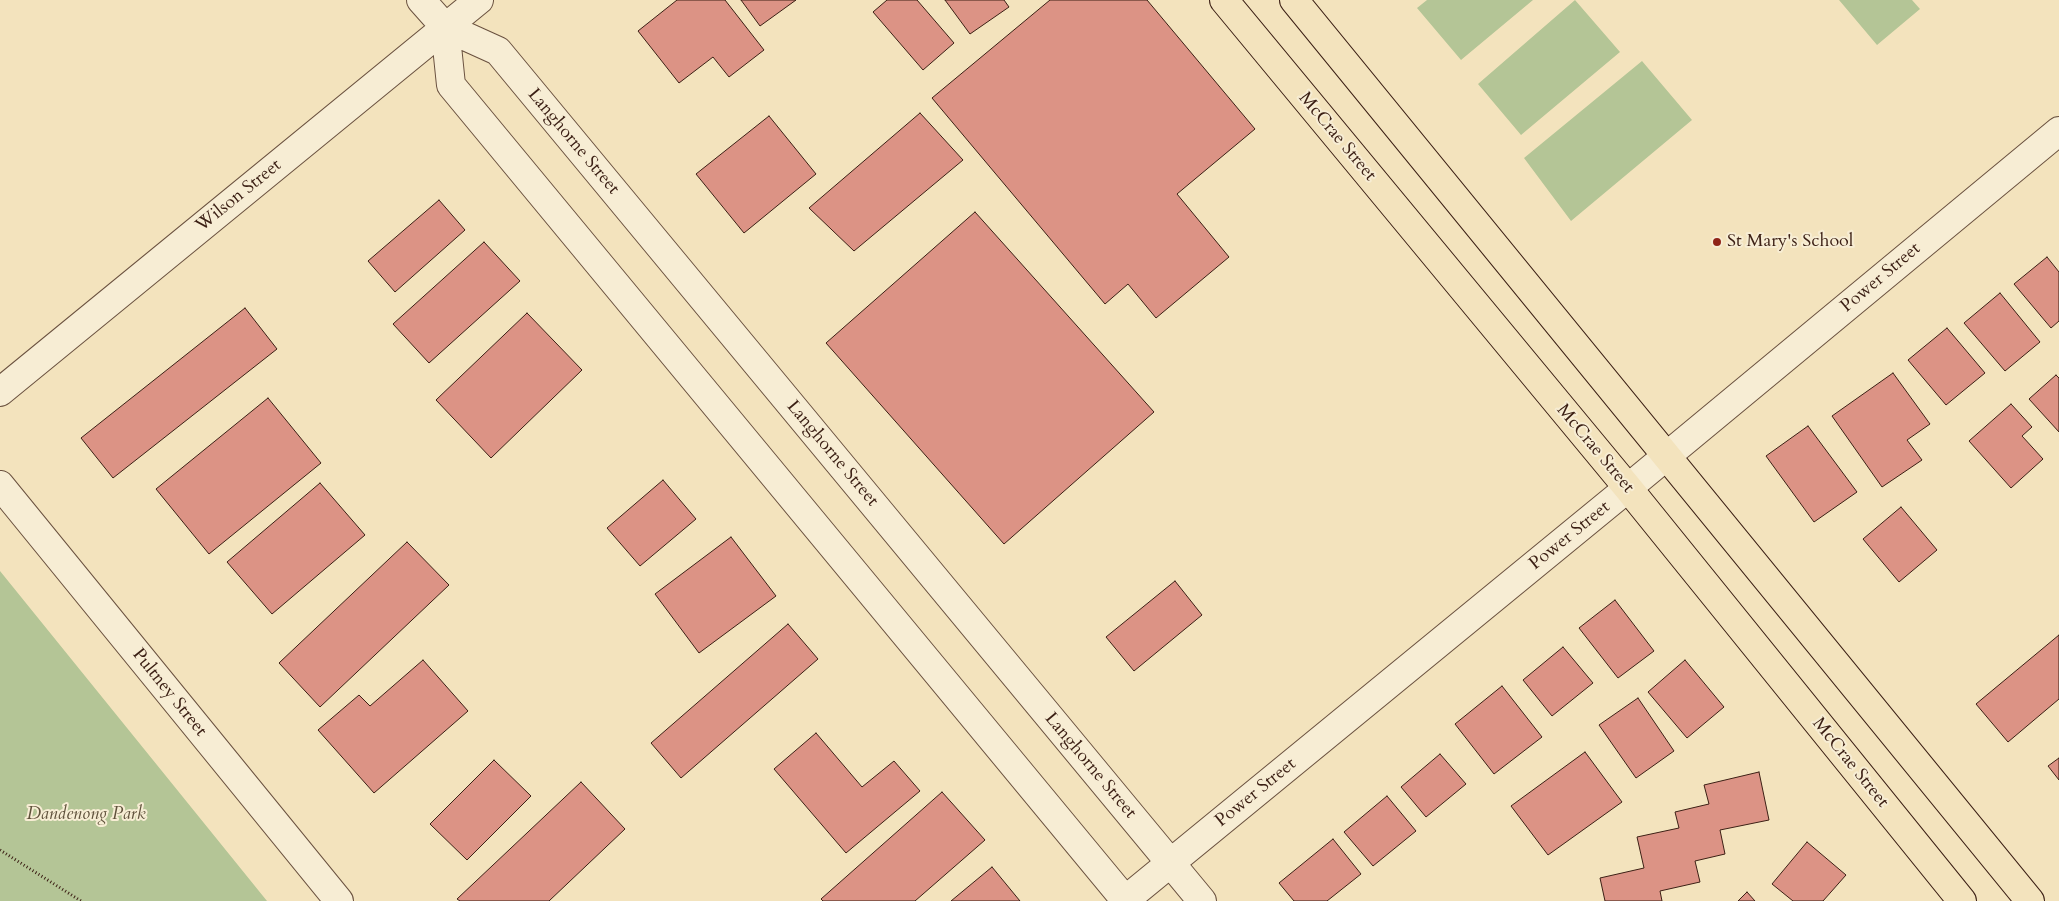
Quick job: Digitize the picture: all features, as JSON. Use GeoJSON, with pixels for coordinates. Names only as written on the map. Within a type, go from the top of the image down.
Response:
{"type":"FeatureCollection","features":[{"type":"Feature","properties":{"kind":"main road","name":"McCrae Street"},"geometry":{"type":"LineString","coordinates":[[1224,0],[1628,488],[1962,901]]}},
{"type":"Feature","properties":{"kind":"main road"},"geometry":{"type":"LineString","coordinates":[[1294,0],[2030,901]]}},
{"type":"Feature","properties":{"kind":"street","name":"Langhorne Street"},"geometry":{"type":"LineString","coordinates":[[421,0],[445,28],[498,51],[1202,901]]}},
{"type":"Feature","properties":{"kind":"street","name":"Wilson Street"},"geometry":{"type":"LineString","coordinates":[[0,392],[479,0]]}},
{"type":"Feature","properties":{"kind":"street"},"geometry":{"type":"LineString","coordinates":[[445,28],[451,85],[1125,901]]}},
{"type":"Feature","properties":{"kind":"street","name":"Power Street"},"geometry":{"type":"LineString","coordinates":[[1125,901],[2059,131]]}},
{"type":"Feature","properties":{"kind":"street","name":"Pultney Street"},"geometry":{"type":"LineString","coordinates":[[0,485],[339,901]]}},
{"type":"Feature","properties":{"kind":"path"},"geometry":{"type":"LineString","coordinates":[[0,850],[81,901]]}},
{"type":"Feature","properties":{"kind":"green space"},"geometry":{"type":"Polygon","coordinates":[[[1427,0],[1533,0],[1461,60],[1417,8],[1427,0]]]}},
{"type":"Feature","properties":{"kind":"green space"},"geometry":{"type":"Polygon","coordinates":[[[1575,0],[1620,52],[1521,135],[1478,84],[1575,0]]]}},
{"type":"Feature","properties":{"kind":"green space"},"geometry":{"type":"Polygon","coordinates":[[[1839,0],[1912,0],[1920,9],[1877,45],[1839,0]]]}},
{"type":"Feature","properties":{"kind":"green space"},"geometry":{"type":"Polygon","coordinates":[[[1642,61],[1692,120],[1571,221],[1524,158],[1642,61]]]}},
{"type":"Feature","properties":{"kind":"green space","name":"Dandenong Park"},"geometry":{"type":"Polygon","coordinates":[[[0,571],[157,765],[267,901],[0,901],[0,571]]]}},
{"type":"Feature","properties":{"kind":"building"},"geometry":{"type":"Polygon","coordinates":[[[677,0],[725,0],[764,50],[729,77],[713,57],[679,83],[638,31],[677,0]]]}},
{"type":"Feature","properties":{"kind":"building"},"geometry":{"type":"Polygon","coordinates":[[[741,0],[796,0],[760,26],[741,0]]]}},
{"type":"Feature","properties":{"kind":"building"},"geometry":{"type":"Polygon","coordinates":[[[887,0],[917,0],[954,43],[923,70],[873,12],[887,0]]]}},
{"type":"Feature","properties":{"kind":"building"},"geometry":{"type":"Polygon","coordinates":[[[945,0],[1004,0],[1009,7],[970,34],[945,0]]]}},
{"type":"Feature","properties":{"kind":"building"},"geometry":{"type":"Polygon","coordinates":[[[1050,0],[1147,0],[1255,129],[1177,194],[1229,257],[1156,318],[1128,284],[1105,304],[932,98],[1050,0]]]}},
{"type":"Feature","properties":{"kind":"building"},"geometry":{"type":"Polygon","coordinates":[[[920,113],[963,160],[854,251],[809,208],[920,113]]]}},
{"type":"Feature","properties":{"kind":"building"},"geometry":{"type":"Polygon","coordinates":[[[769,116],[816,174],[744,233],[696,174],[769,116]]]}},
{"type":"Feature","properties":{"kind":"building"},"geometry":{"type":"Polygon","coordinates":[[[439,200],[465,230],[395,292],[368,261],[439,200]]]}},
{"type":"Feature","properties":{"kind":"building"},"geometry":{"type":"Polygon","coordinates":[[[975,212],[1154,412],[1004,544],[826,343],[975,212]]]}},
{"type":"Feature","properties":{"kind":"building"},"geometry":{"type":"Polygon","coordinates":[[[484,242],[520,281],[429,363],[393,324],[484,242]]]}},
{"type":"Feature","properties":{"kind":"building"},"geometry":{"type":"Polygon","coordinates":[[[2047,257],[2059,272],[2059,321],[2051,328],[2014,284],[2047,257]]]}},
{"type":"Feature","properties":{"kind":"building"},"geometry":{"type":"Polygon","coordinates":[[[2000,293],[2040,342],[2005,371],[1964,323],[2000,293]]]}},
{"type":"Feature","properties":{"kind":"building"},"geometry":{"type":"Polygon","coordinates":[[[245,308],[277,349],[113,478],[81,438],[245,308]]]}},
{"type":"Feature","properties":{"kind":"building"},"geometry":{"type":"Polygon","coordinates":[[[527,313],[582,370],[491,458],[436,400],[527,313]]]}},
{"type":"Feature","properties":{"kind":"building"},"geometry":{"type":"Polygon","coordinates":[[[1947,328],[1985,373],[1946,405],[1908,360],[1947,328]]]}},
{"type":"Feature","properties":{"kind":"building"},"geometry":{"type":"Polygon","coordinates":[[[1893,373],[1930,424],[1907,440],[1922,460],[1882,487],[1832,416],[1893,373]]]}},
{"type":"Feature","properties":{"kind":"building"},"geometry":{"type":"Polygon","coordinates":[[[2056,375],[2059,378],[2059,432],[2029,399],[2056,375]]]}},
{"type":"Feature","properties":{"kind":"building"},"geometry":{"type":"Polygon","coordinates":[[[268,398],[321,463],[209,554],[156,489],[268,398]]]}},
{"type":"Feature","properties":{"kind":"building"},"geometry":{"type":"Polygon","coordinates":[[[2011,404],[2032,427],[2022,436],[2043,459],[2011,488],[1969,441],[2011,404]]]}},
{"type":"Feature","properties":{"kind":"building"},"geometry":{"type":"Polygon","coordinates":[[[1808,426],[1857,492],[1814,522],[1766,456],[1808,426]]]}},
{"type":"Feature","properties":{"kind":"building"},"geometry":{"type":"Polygon","coordinates":[[[663,480],[696,519],[640,566],[607,528],[663,480]]]}},
{"type":"Feature","properties":{"kind":"building"},"geometry":{"type":"Polygon","coordinates":[[[320,483],[365,535],[272,614],[227,562],[320,483]]]}},
{"type":"Feature","properties":{"kind":"building"},"geometry":{"type":"Polygon","coordinates":[[[1901,507],[1937,550],[1899,582],[1863,539],[1901,507]]]}},
{"type":"Feature","properties":{"kind":"building"},"geometry":{"type":"Polygon","coordinates":[[[731,537],[776,596],[699,653],[655,594],[731,537]]]}},
{"type":"Feature","properties":{"kind":"building"},"geometry":{"type":"Polygon","coordinates":[[[407,542],[449,585],[320,707],[279,663],[407,542]]]}},
{"type":"Feature","properties":{"kind":"building"},"geometry":{"type":"Polygon","coordinates":[[[1175,581],[1202,615],[1134,671],[1106,637],[1175,581]]]}},
{"type":"Feature","properties":{"kind":"building"},"geometry":{"type":"Polygon","coordinates":[[[1615,600],[1654,651],[1618,678],[1579,628],[1615,600]]]}},
{"type":"Feature","properties":{"kind":"building"},"geometry":{"type":"Polygon","coordinates":[[[788,624],[818,659],[681,778],[651,743],[788,624]]]}},
{"type":"Feature","properties":{"kind":"building"},"geometry":{"type":"Polygon","coordinates":[[[2059,635],[2059,699],[2008,742],[1976,704],[2059,635]]]}},
{"type":"Feature","properties":{"kind":"building"},"geometry":{"type":"Polygon","coordinates":[[[1563,647],[1593,683],[1552,716],[1523,680],[1563,647]]]}},
{"type":"Feature","properties":{"kind":"building"},"geometry":{"type":"Polygon","coordinates":[[[423,660],[468,711],[374,793],[318,730],[359,695],[370,706],[423,660]]]}},
{"type":"Feature","properties":{"kind":"building"},"geometry":{"type":"Polygon","coordinates":[[[1685,660],[1724,707],[1687,738],[1648,692],[1685,660]]]}},
{"type":"Feature","properties":{"kind":"building"},"geometry":{"type":"Polygon","coordinates":[[[1502,686],[1542,737],[1494,774],[1455,724],[1502,686]]]}},
{"type":"Feature","properties":{"kind":"building"},"geometry":{"type":"Polygon","coordinates":[[[1638,698],[1674,751],[1636,778],[1599,725],[1638,698]]]}},
{"type":"Feature","properties":{"kind":"building"},"geometry":{"type":"Polygon","coordinates":[[[816,733],[862,787],[894,761],[920,791],[846,853],[774,769],[816,733]]]}},
{"type":"Feature","properties":{"kind":"building"},"geometry":{"type":"Polygon","coordinates":[[[1585,752],[1622,802],[1548,855],[1511,806],[1585,752]]]}},
{"type":"Feature","properties":{"kind":"building"},"geometry":{"type":"Polygon","coordinates":[[[1440,754],[1466,784],[1426,817],[1401,787],[1440,754]]]}},
{"type":"Feature","properties":{"kind":"building"},"geometry":{"type":"Polygon","coordinates":[[[2059,758],[2059,780],[2048,766],[2059,758]]]}},
{"type":"Feature","properties":{"kind":"building"},"geometry":{"type":"Polygon","coordinates":[[[494,760],[531,796],[467,860],[430,824],[494,760]]]}},
{"type":"Feature","properties":{"kind":"building"},"geometry":{"type":"Polygon","coordinates":[[[1759,772],[1769,820],[1720,830],[1725,854],[1695,861],[1700,882],[1660,891],[1662,901],[1605,901],[1600,878],[1644,868],[1637,837],[1679,828],[1675,812],[1709,804],[1704,785],[1759,772]]]}},
{"type":"Feature","properties":{"kind":"building"},"geometry":{"type":"Polygon","coordinates":[[[581,782],[625,829],[549,901],[460,901],[457,899],[581,782]]]}},
{"type":"Feature","properties":{"kind":"building"},"geometry":{"type":"Polygon","coordinates":[[[942,792],[985,840],[915,901],[823,901],[821,899],[942,792]]]}},
{"type":"Feature","properties":{"kind":"building"},"geometry":{"type":"Polygon","coordinates":[[[1387,796],[1416,831],[1373,866],[1344,832],[1387,796]]]}},
{"type":"Feature","properties":{"kind":"building"},"geometry":{"type":"Polygon","coordinates":[[[1333,839],[1361,874],[1327,901],[1294,901],[1279,883],[1333,839]]]}},
{"type":"Feature","properties":{"kind":"building"},"geometry":{"type":"Polygon","coordinates":[[[1807,842],[1846,875],[1823,901],[1793,901],[1772,884],[1807,842]]]}},
{"type":"Feature","properties":{"kind":"building"},"geometry":{"type":"Polygon","coordinates":[[[992,867],[1020,901],[951,901],[992,867]]]}},
{"type":"Feature","properties":{"kind":"building"},"geometry":{"type":"Polygon","coordinates":[[[1747,892],[1755,901],[1738,901],[1747,892]]]}},
{"type":"Feature","properties":{"kind":"place","name":"St Mary's School"},"geometry":{"type":"Point","coordinates":[1717,242]}}]}
